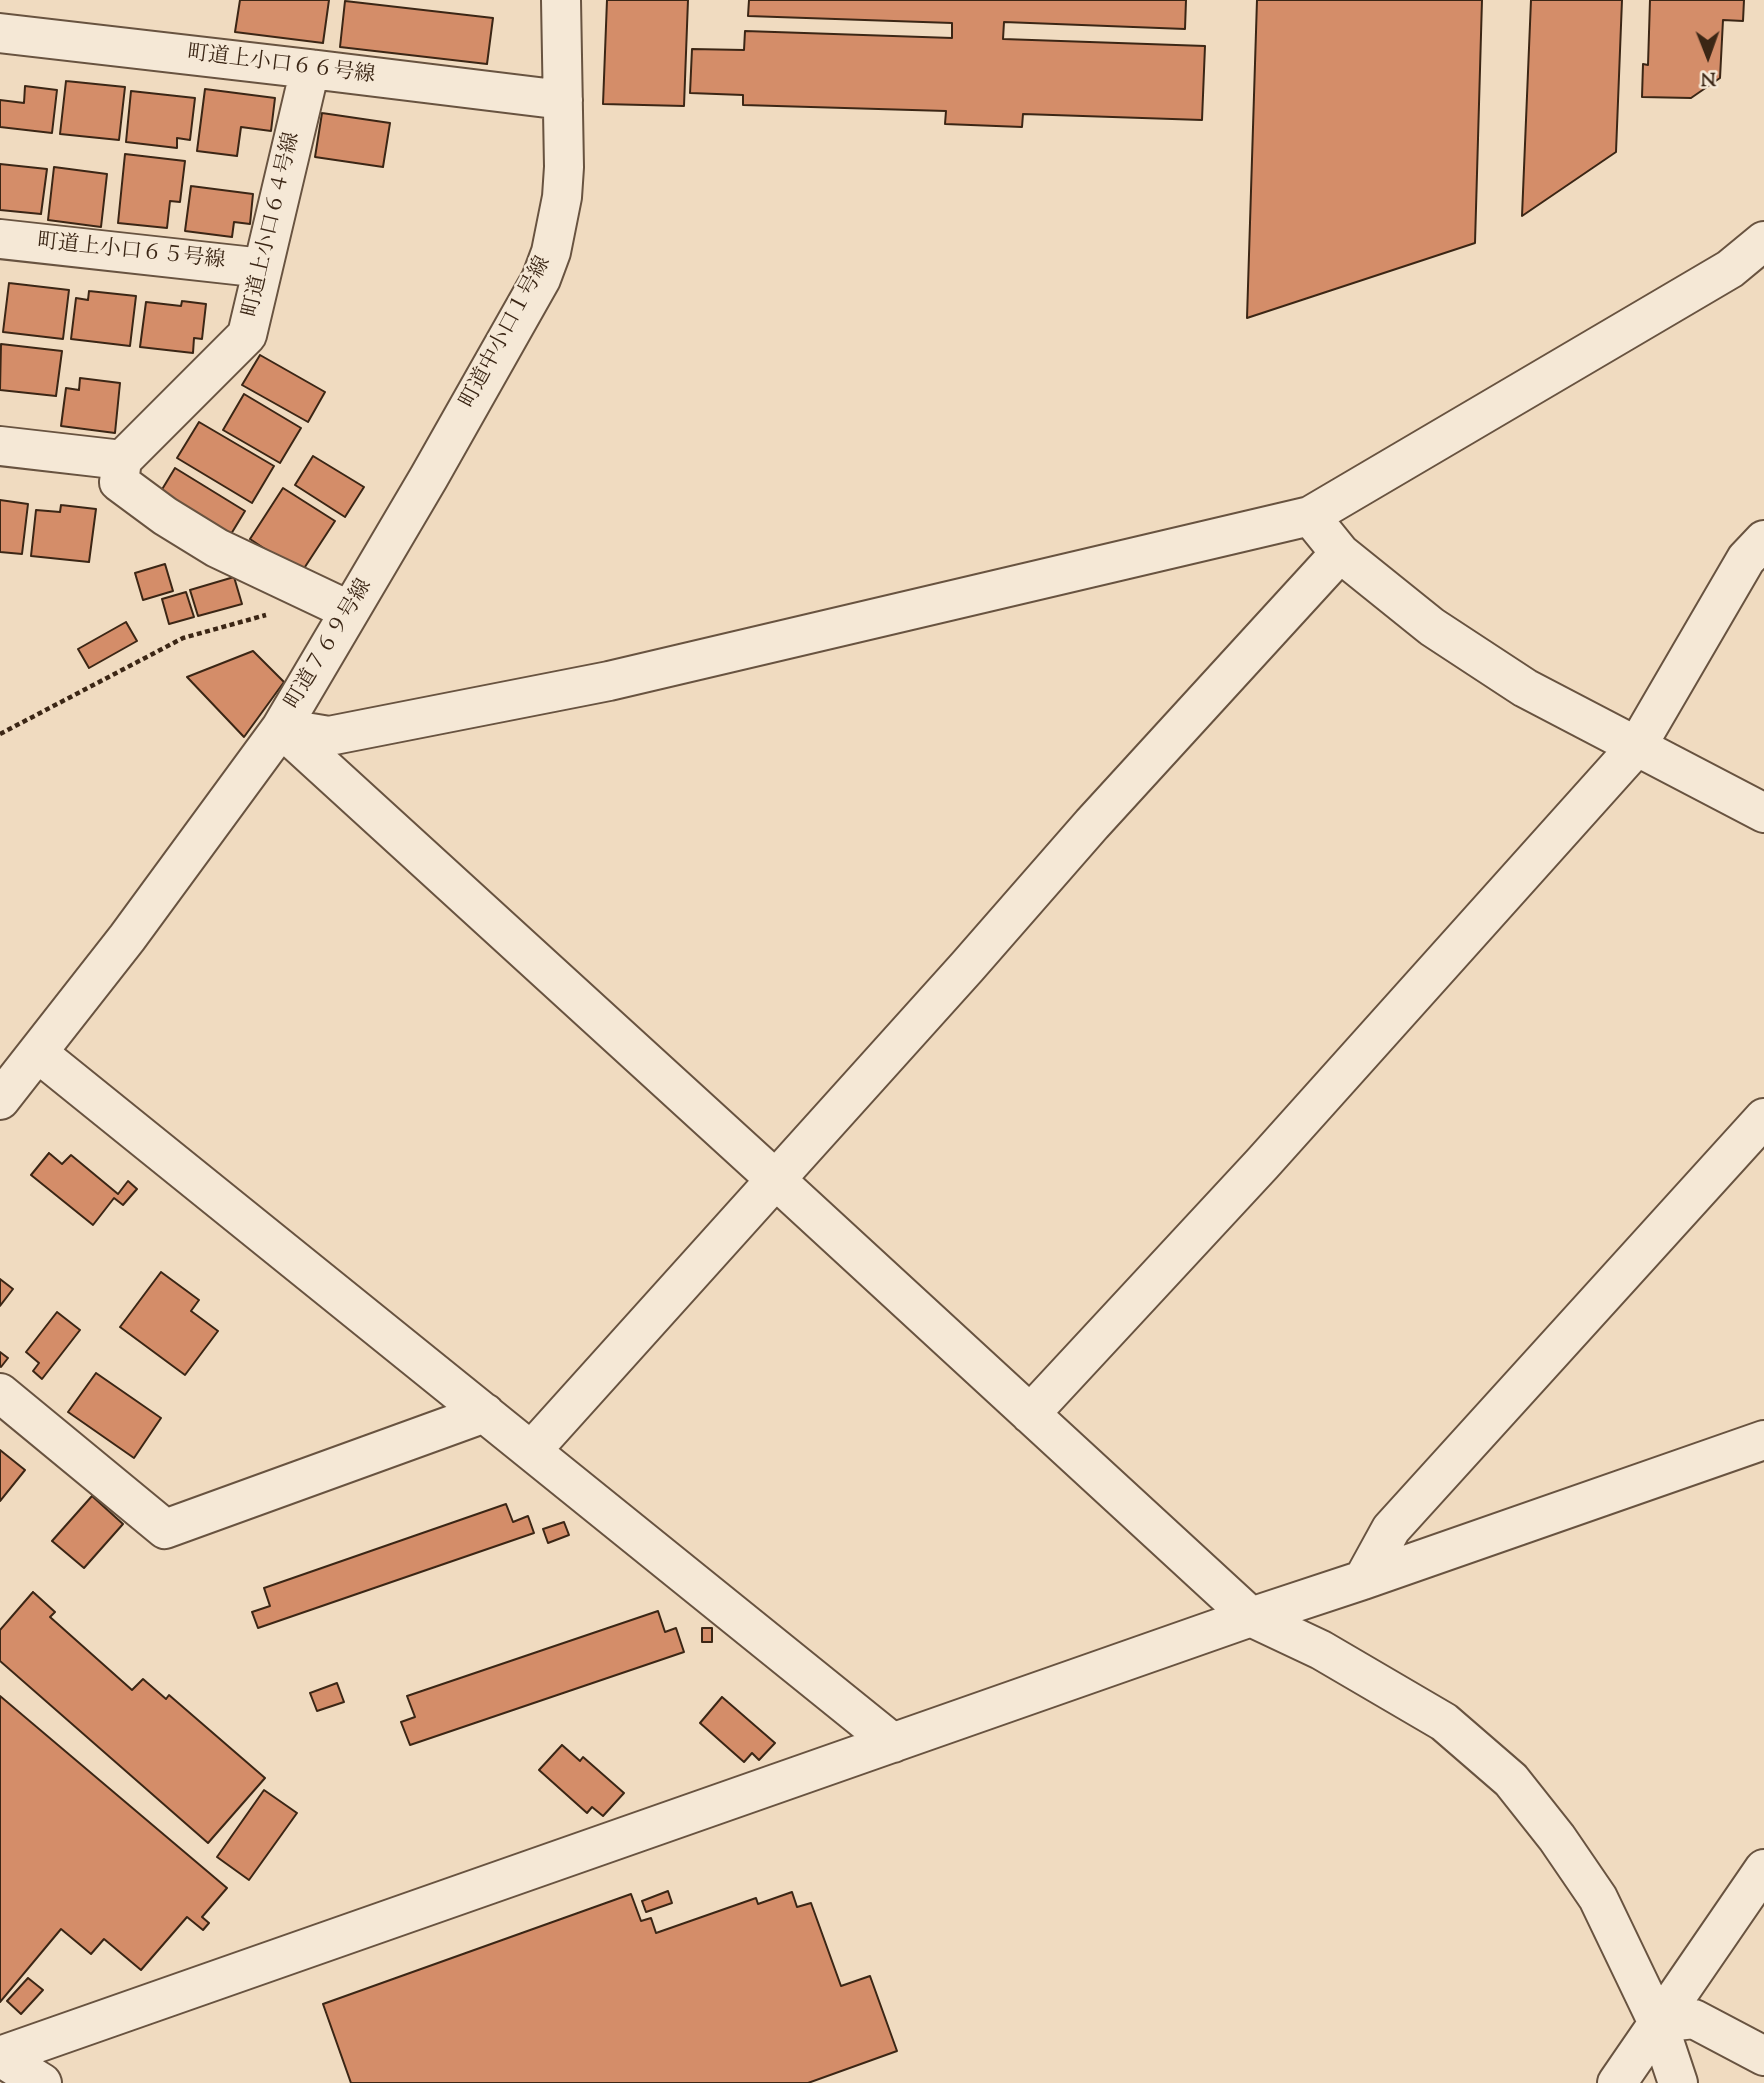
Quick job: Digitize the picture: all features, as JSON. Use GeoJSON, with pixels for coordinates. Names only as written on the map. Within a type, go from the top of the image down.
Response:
{"type":"FeatureCollection","features":[{"type":"Feature","properties":{"kind":"street","name":"町道中小口１号線"},"geometry":{"type":"LineString","coordinates":[[364,588],[541,279],[558,224],[562,197],[564,167],[561,0]]}},
{"type":"Feature","properties":{"kind":"street","name":"町道上小口６６号線"},"geometry":{"type":"LineString","coordinates":[[0,33],[563,100]]}},
{"type":"Feature","properties":{"kind":"street","name":"町道上小口６４号線"},"geometry":{"type":"LineString","coordinates":[[122,460],[247,335],[310,69]]}},
{"type":"Feature","properties":{"kind":"street","name":"町道上小口６５号線"},"geometry":{"type":"LineString","coordinates":[[0,239],[263,268]]}},
{"type":"Feature","properties":{"kind":"street"},"geometry":{"type":"LineString","coordinates":[[281,728],[329,736],[595,684],[1310,516],[1730,270],[1764,241]]}},
{"type":"Feature","properties":{"kind":"street"},"geometry":{"type":"LineString","coordinates":[[0,446],[122,460],[118,482],[165,516],[217,548],[306,590],[364,588]]}},
{"type":"Feature","properties":{"kind":"street"},"geometry":{"type":"LineString","coordinates":[[1310,516],[1340,553],[1433,627],[1525,688],[1764,813]]}},
{"type":"Feature","properties":{"kind":"street"},"geometry":{"type":"LineString","coordinates":[[1030,1414],[1262,1164],[1637,746],[1745,559],[1764,540]]}},
{"type":"Feature","properties":{"kind":"street"},"geometry":{"type":"LineString","coordinates":[[532,1450],[967,967],[1092,824],[1340,553]]}},
{"type":"Feature","properties":{"kind":"street","name":"町道７６９号線"},"geometry":{"type":"LineString","coordinates":[[0,1100],[127,938],[281,728],[364,588]]}},
{"type":"Feature","properties":{"kind":"street"},"geometry":{"type":"LineString","coordinates":[[281,728],[1251,1617],[1321,1650],[1444,1722],[1511,1780],[1558,1838],[1598,1898],[1658,2023],[1678,2083]]}},
{"type":"Feature","properties":{"kind":"street"},"geometry":{"type":"LineString","coordinates":[[38,1053],[893,1743]]}},
{"type":"Feature","properties":{"kind":"street"},"geometry":{"type":"LineString","coordinates":[[1363,1580],[1391,1529],[1764,1118]]}},
{"type":"Feature","properties":{"kind":"street"},"geometry":{"type":"LineString","coordinates":[[0,1393],[165,1528],[485,1413]]}},
{"type":"Feature","properties":{"kind":"street"},"geometry":{"type":"LineString","coordinates":[[0,2056],[1764,1440]]}},
{"type":"Feature","properties":{"kind":"street"},"geometry":{"type":"LineString","coordinates":[[1617,2083],[1764,1870]]}},
{"type":"Feature","properties":{"kind":"street"},"geometry":{"type":"LineString","coordinates":[[1658,2023],[1694,2019],[1764,2056]]}},
{"type":"Feature","properties":{"kind":"street"},"geometry":{"type":"LineString","coordinates":[[0,2056],[41,2083]]}},
{"type":"Feature","properties":{"kind":"path"},"geometry":{"type":"LineString","coordinates":[[0,734],[183,638],[271,614]]}},
{"type":"Feature","properties":{"kind":"building"},"geometry":{"type":"Polygon","coordinates":[[[240,0],[329,0],[323,43],[235,32],[240,0]]]}},
{"type":"Feature","properties":{"kind":"building"},"geometry":{"type":"Polygon","coordinates":[[[607,0],[688,0],[684,106],[603,104],[607,0]]]}},
{"type":"Feature","properties":{"kind":"building"},"geometry":{"type":"Polygon","coordinates":[[[749,0],[1186,0],[1185,29],[1004,22],[1003,39],[1205,46],[1202,120],[1023,114],[1022,127],[945,124],[946,111],[743,105],[743,95],[690,93],[692,49],[744,50],[745,31],[952,38],[952,23],[748,16],[749,0]]]}},
{"type":"Feature","properties":{"kind":"building"},"geometry":{"type":"Polygon","coordinates":[[[1257,0],[1482,0],[1475,243],[1247,318],[1257,0]]]}},
{"type":"Feature","properties":{"kind":"building"},"geometry":{"type":"Polygon","coordinates":[[[1531,0],[1622,0],[1616,152],[1522,216],[1531,0]]]}},
{"type":"Feature","properties":{"kind":"building"},"geometry":{"type":"Polygon","coordinates":[[[1650,0],[1744,0],[1743,21],[1723,20],[1720,78],[1691,98],[1642,97],[1643,64],[1648,65],[1650,0]]]}},
{"type":"Feature","properties":{"kind":"building"},"geometry":{"type":"Polygon","coordinates":[[[345,1],[493,18],[487,64],[340,47],[345,1]]]}},
{"type":"Feature","properties":{"kind":"building"},"geometry":{"type":"Polygon","coordinates":[[[66,81],[125,87],[119,140],[60,134],[66,81]]]}},
{"type":"Feature","properties":{"kind":"building"},"geometry":{"type":"Polygon","coordinates":[[[25,86],[57,90],[52,133],[0,127],[0,100],[24,103],[25,86]]]}},
{"type":"Feature","properties":{"kind":"building"},"geometry":{"type":"Polygon","coordinates":[[[205,89],[275,98],[271,131],[241,127],[237,156],[197,151],[205,89]]]}},
{"type":"Feature","properties":{"kind":"building"},"geometry":{"type":"Polygon","coordinates":[[[131,91],[195,98],[190,140],[177,138],[177,148],[126,142],[131,91]]]}},
{"type":"Feature","properties":{"kind":"building"},"geometry":{"type":"Polygon","coordinates":[[[322,113],[390,123],[383,167],[315,157],[322,113]]]}},
{"type":"Feature","properties":{"kind":"building"},"geometry":{"type":"Polygon","coordinates":[[[125,154],[185,161],[180,202],[170,201],[167,228],[118,223],[125,154]]]}},
{"type":"Feature","properties":{"kind":"building"},"geometry":{"type":"Polygon","coordinates":[[[0,164],[47,169],[41,214],[0,210],[0,164]]]}},
{"type":"Feature","properties":{"kind":"building"},"geometry":{"type":"Polygon","coordinates":[[[54,167],[107,174],[101,227],[48,220],[54,167]]]}},
{"type":"Feature","properties":{"kind":"building"},"geometry":{"type":"Polygon","coordinates":[[[191,186],[253,194],[250,224],[234,222],[232,237],[185,231],[191,186]]]}},
{"type":"Feature","properties":{"kind":"building"},"geometry":{"type":"Polygon","coordinates":[[[9,283],[69,290],[63,339],[3,332],[9,283]]]}},
{"type":"Feature","properties":{"kind":"building"},"geometry":{"type":"Polygon","coordinates":[[[89,291],[136,296],[130,346],[71,339],[76,298],[88,300],[89,291]]]}},
{"type":"Feature","properties":{"kind":"building"},"geometry":{"type":"Polygon","coordinates":[[[182,301],[206,304],[202,339],[194,338],[193,353],[140,347],[146,302],[181,306],[182,301]]]}},
{"type":"Feature","properties":{"kind":"building"},"geometry":{"type":"Polygon","coordinates":[[[1,344],[62,351],[56,396],[0,390],[1,344]]]}},
{"type":"Feature","properties":{"kind":"building"},"geometry":{"type":"Polygon","coordinates":[[[260,355],[325,392],[308,422],[242,385],[260,355]]]}},
{"type":"Feature","properties":{"kind":"building"},"geometry":{"type":"Polygon","coordinates":[[[80,378],[120,383],[115,433],[61,426],[66,388],[79,390],[80,378]]]}},
{"type":"Feature","properties":{"kind":"building"},"geometry":{"type":"Polygon","coordinates":[[[244,394],[301,428],[280,463],[223,430],[244,394]]]}},
{"type":"Feature","properties":{"kind":"building"},"geometry":{"type":"Polygon","coordinates":[[[199,422],[274,466],[252,503],[177,458],[199,422]]]}},
{"type":"Feature","properties":{"kind":"building"},"geometry":{"type":"Polygon","coordinates":[[[313,456],[364,487],[345,517],[295,485],[313,456]]]}},
{"type":"Feature","properties":{"kind":"building"},"geometry":{"type":"Polygon","coordinates":[[[175,468],[245,511],[228,539],[158,496],[175,468]]]}},
{"type":"Feature","properties":{"kind":"building"},"geometry":{"type":"Polygon","coordinates":[[[283,488],[335,521],[301,573],[250,539],[283,488]]]}},
{"type":"Feature","properties":{"kind":"building"},"geometry":{"type":"Polygon","coordinates":[[[0,500],[28,504],[22,554],[0,552],[0,500]]]}},
{"type":"Feature","properties":{"kind":"building"},"geometry":{"type":"Polygon","coordinates":[[[61,505],[96,509],[89,562],[31,556],[36,510],[60,512],[61,505]]]}},
{"type":"Feature","properties":{"kind":"building"},"geometry":{"type":"Polygon","coordinates":[[[165,564],[173,591],[143,600],[135,573],[165,564]]]}},
{"type":"Feature","properties":{"kind":"building"},"geometry":{"type":"Polygon","coordinates":[[[234,577],[242,604],[198,616],[190,590],[234,577]]]}},
{"type":"Feature","properties":{"kind":"building"},"geometry":{"type":"Polygon","coordinates":[[[186,592],[194,617],[169,624],[162,599],[186,592]]]}},
{"type":"Feature","properties":{"kind":"building"},"geometry":{"type":"Polygon","coordinates":[[[126,622],[137,641],[89,668],[78,649],[126,622]]]}},
{"type":"Feature","properties":{"kind":"building"},"geometry":{"type":"Polygon","coordinates":[[[253,651],[284,682],[244,737],[187,677],[253,651]]]}},
{"type":"Feature","properties":{"kind":"building"},"geometry":{"type":"Polygon","coordinates":[[[49,1153],[62,1164],[71,1155],[118,1194],[128,1181],[137,1189],[123,1205],[114,1198],[93,1225],[31,1175],[49,1153]]]}},
{"type":"Feature","properties":{"kind":"building"},"geometry":{"type":"Polygon","coordinates":[[[161,1272],[199,1300],[191,1311],[218,1331],[185,1375],[120,1327],[161,1272]]]}},
{"type":"Feature","properties":{"kind":"building"},"geometry":{"type":"Polygon","coordinates":[[[0,1279],[13,1289],[0,1306],[0,1279]]]}},
{"type":"Feature","properties":{"kind":"building"},"geometry":{"type":"Polygon","coordinates":[[[57,1312],[80,1330],[42,1379],[33,1371],[39,1363],[26,1352],[57,1312]]]}},
{"type":"Feature","properties":{"kind":"building"},"geometry":{"type":"Polygon","coordinates":[[[0,1352],[8,1358],[1,1367],[0,1366],[0,1352]]]}},
{"type":"Feature","properties":{"kind":"building"},"geometry":{"type":"Polygon","coordinates":[[[96,1373],[161,1418],[134,1458],[68,1412],[96,1373]]]}},
{"type":"Feature","properties":{"kind":"building"},"geometry":{"type":"Polygon","coordinates":[[[0,1450],[25,1470],[0,1501],[0,1450]]]}},
{"type":"Feature","properties":{"kind":"building"},"geometry":{"type":"Polygon","coordinates":[[[92,1496],[123,1524],[84,1568],[52,1541],[92,1496]]]}},
{"type":"Feature","properties":{"kind":"building"},"geometry":{"type":"Polygon","coordinates":[[[506,1504],[513,1522],[528,1516],[534,1533],[258,1628],[252,1612],[270,1606],[264,1588],[506,1504]]]}},
{"type":"Feature","properties":{"kind":"building"},"geometry":{"type":"Polygon","coordinates":[[[564,1522],[569,1535],[548,1543],[543,1529],[564,1522]]]}},
{"type":"Feature","properties":{"kind":"building"},"geometry":{"type":"Polygon","coordinates":[[[33,1592],[55,1612],[50,1617],[132,1690],[143,1679],[166,1699],[169,1695],[265,1778],[208,1843],[0,1661],[0,1630],[33,1592]]]}},
{"type":"Feature","properties":{"kind":"building"},"geometry":{"type":"Polygon","coordinates":[[[658,1611],[665,1632],[676,1628],[684,1652],[410,1745],[401,1722],[415,1717],[407,1696],[658,1611]]]}},
{"type":"Feature","properties":{"kind":"building"},"geometry":{"type":"Polygon","coordinates":[[[702,1628],[712,1628],[712,1642],[702,1642],[702,1628]]]}},
{"type":"Feature","properties":{"kind":"building"},"geometry":{"type":"Polygon","coordinates":[[[337,1683],[344,1702],[317,1711],[310,1693],[337,1683]]]}},
{"type":"Feature","properties":{"kind":"building"},"geometry":{"type":"Polygon","coordinates":[[[0,1696],[227,1888],[202,1917],[209,1923],[203,1930],[187,1917],[141,1970],[104,1939],[91,1954],[61,1929],[0,2002],[0,1696]]]}},
{"type":"Feature","properties":{"kind":"building"},"geometry":{"type":"Polygon","coordinates":[[[722,1697],[775,1743],[759,1760],[752,1753],[744,1762],[700,1723],[722,1697]]]}},
{"type":"Feature","properties":{"kind":"building"},"geometry":{"type":"Polygon","coordinates":[[[562,1745],[580,1761],[583,1757],[624,1793],[603,1816],[592,1807],[587,1813],[539,1770],[562,1745]]]}},
{"type":"Feature","properties":{"kind":"building"},"geometry":{"type":"Polygon","coordinates":[[[264,1790],[297,1813],[249,1880],[217,1857],[264,1790]]]}},
{"type":"Feature","properties":{"kind":"building"},"geometry":{"type":"Polygon","coordinates":[[[668,1891],[672,1903],[646,1912],[642,1901],[668,1891]]]}},
{"type":"Feature","properties":{"kind":"building"},"geometry":{"type":"Polygon","coordinates":[[[792,1892],[797,1907],[811,1903],[841,1986],[870,1976],[897,2051],[808,2083],[351,2083],[323,2004],[631,1894],[641,1921],[651,1918],[656,1933],[756,1898],[758,1904],[792,1892]]]}},
{"type":"Feature","properties":{"kind":"building"},"geometry":{"type":"Polygon","coordinates":[[[28,1978],[43,1990],[21,2014],[7,2001],[28,1978]]]}}]}
